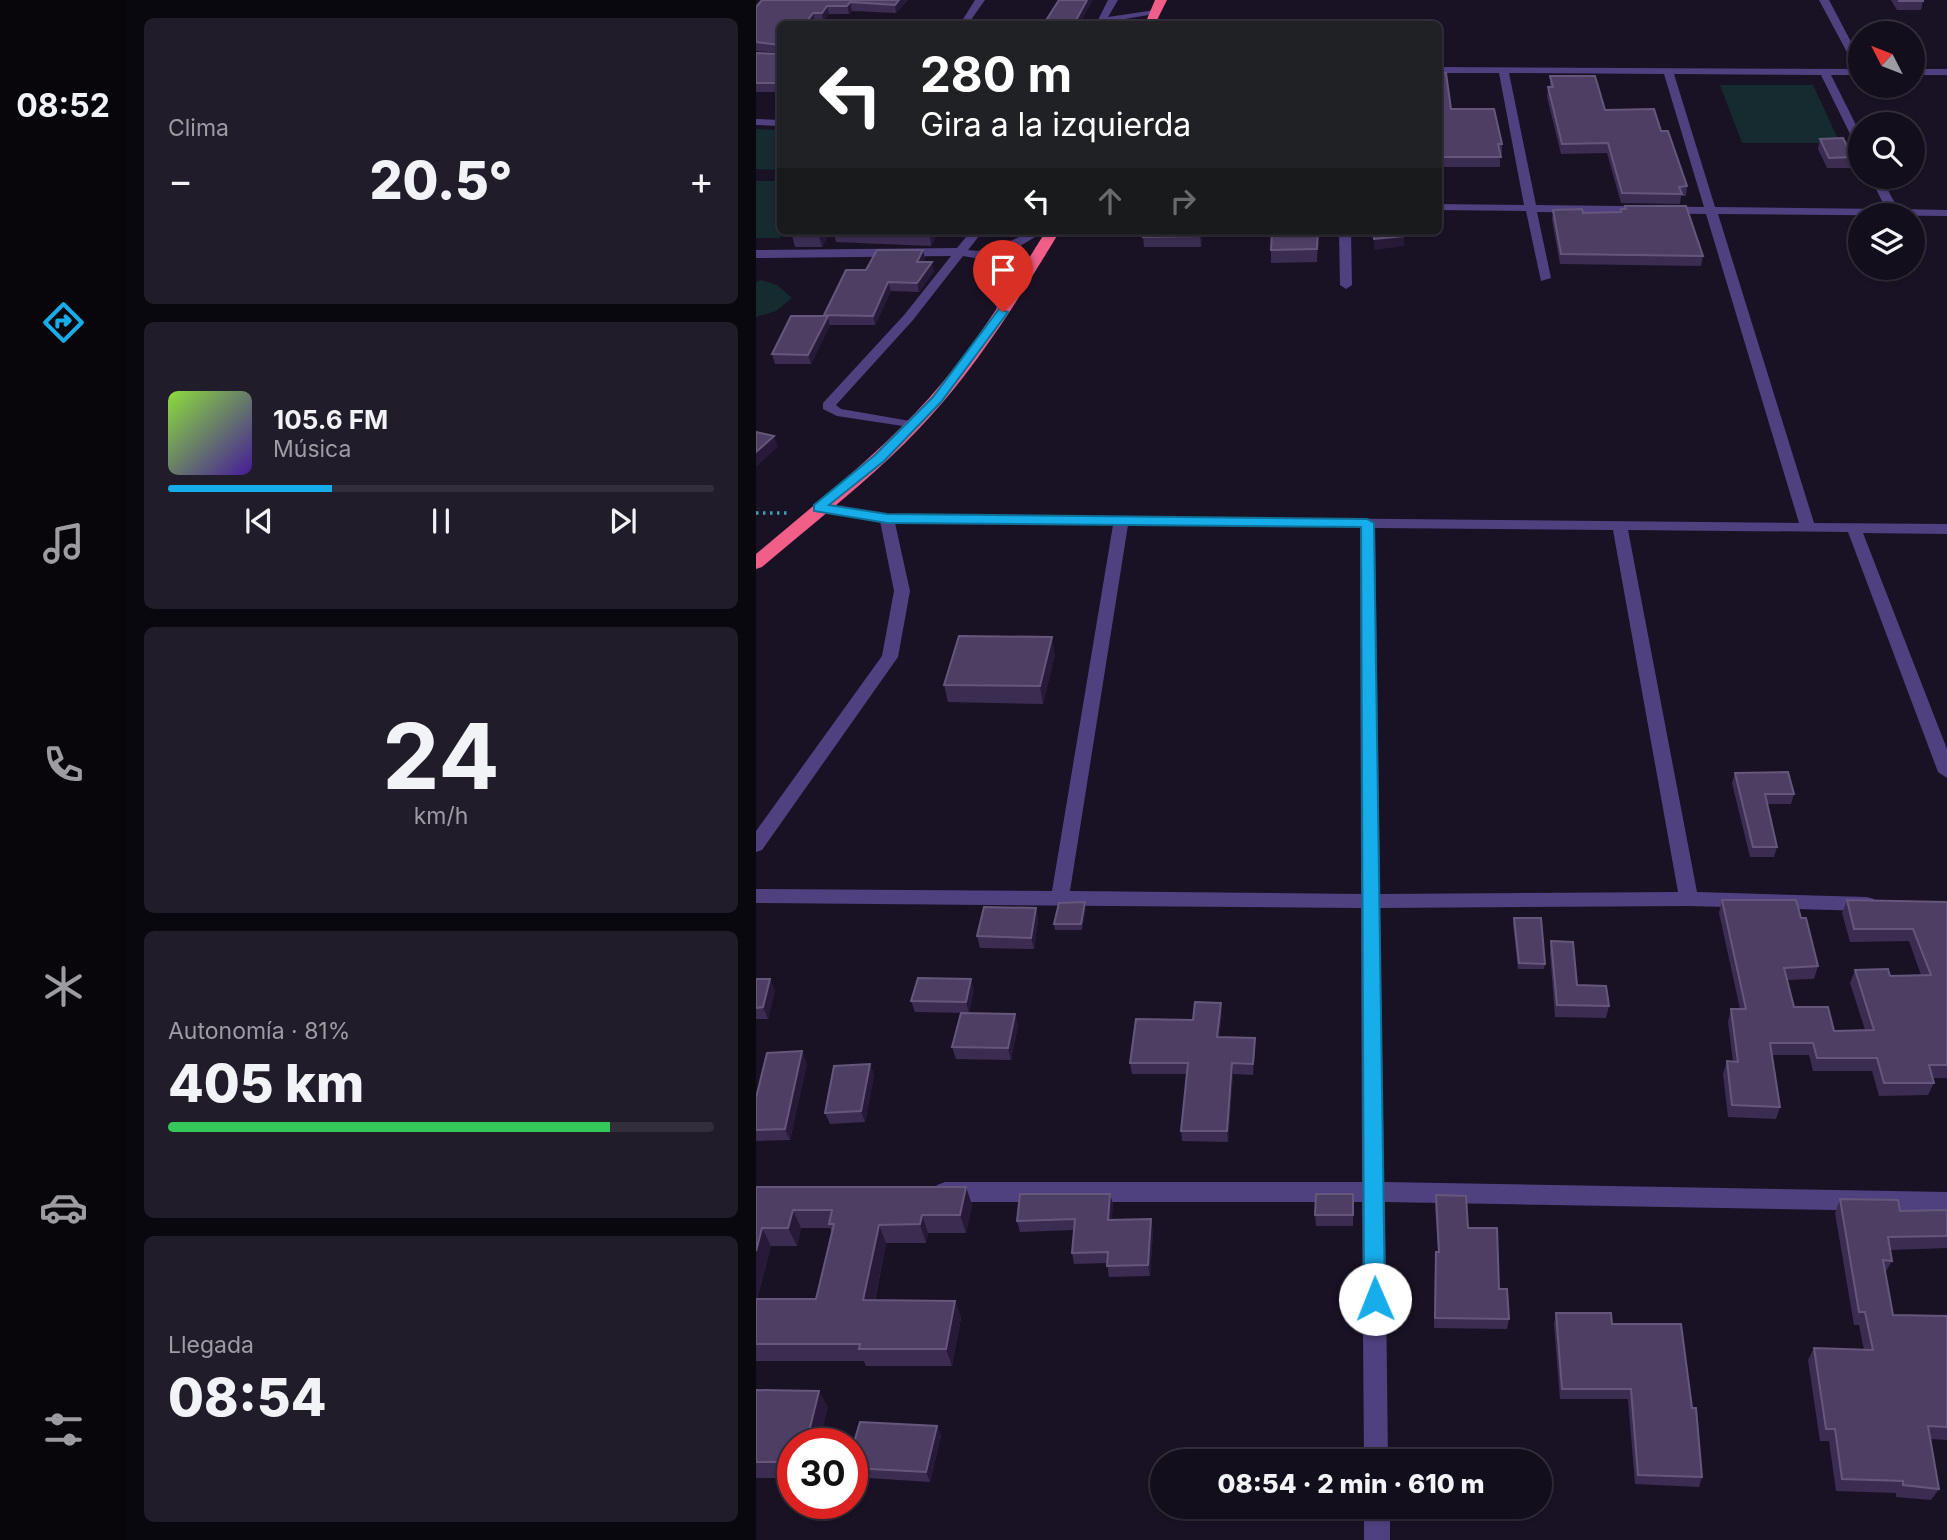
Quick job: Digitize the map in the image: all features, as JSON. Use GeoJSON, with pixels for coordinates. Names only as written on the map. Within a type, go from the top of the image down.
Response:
{"type":"FeatureCollection","features":[{"type":"Feature","properties":{"kind":"highway"},"geometry":{"type":"LineString","coordinates":[[1153,19],[1161,0]]}},
{"type":"Feature","properties":{"kind":"highway"},"geometry":{"type":"LineString","coordinates":[[756,563],[880,458],[937,399],[1003,312],[1051,235]]}},
{"type":"Feature","properties":{"kind":"street"},"geometry":{"type":"LineString","coordinates":[[966,21],[980,0]]}},
{"type":"Feature","properties":{"kind":"street"},"geometry":{"type":"LineString","coordinates":[[1102,21],[1113,0]]}},
{"type":"Feature","properties":{"kind":"street"},"geometry":{"type":"LineString","coordinates":[[1824,0],[1848,47]]}},
{"type":"Feature","properties":{"kind":"street"},"geometry":{"type":"LineString","coordinates":[[1127,21],[1153,19]]}},
{"type":"Feature","properties":{"kind":"street"},"geometry":{"type":"LineString","coordinates":[[1503,69],[1545,278]]}},
{"type":"Feature","properties":{"kind":"street"},"geometry":{"type":"LineString","coordinates":[[1442,70],[1848,71]]}},
{"type":"Feature","properties":{"kind":"street"},"geometry":{"type":"LineString","coordinates":[[1668,71],[1808,527]]}},
{"type":"Feature","properties":{"kind":"street"},"geometry":{"type":"LineString","coordinates":[[1825,72],[1848,119]]}},
{"type":"Feature","properties":{"kind":"street"},"geometry":{"type":"LineString","coordinates":[[1925,72],[1947,72]]}},
{"type":"Feature","properties":{"kind":"street"},"geometry":{"type":"LineString","coordinates":[[756,122],[777,123]]}},
{"type":"Feature","properties":{"kind":"street"},"geometry":{"type":"LineString","coordinates":[[1442,207],[1848,213]]}},
{"type":"Feature","properties":{"kind":"street"},"geometry":{"type":"LineString","coordinates":[[1925,214],[1947,214]]}},
{"type":"Feature","properties":{"kind":"street"},"geometry":{"type":"LineString","coordinates":[[911,425],[837,412],[828,406],[909,317],[974,235]]}},
{"type":"Feature","properties":{"kind":"street"},"geometry":{"type":"LineString","coordinates":[[756,254],[960,252],[984,256],[1008,248],[1032,235]]}},
{"type":"Feature","properties":{"kind":"street"},"geometry":{"type":"LineString","coordinates":[[1345,235],[1346,285]]}},
{"type":"Feature","properties":{"kind":"street"},"geometry":{"type":"LineString","coordinates":[[984,256],[998,281],[1003,312]]}},
{"type":"Feature","properties":{"kind":"street"},"geometry":{"type":"LineString","coordinates":[[818,508],[887,519],[1947,529]]}},
{"type":"Feature","properties":{"kind":"street"},"geometry":{"type":"LineString","coordinates":[[756,845],[890,657],[902,591],[887,519]]}},
{"type":"Feature","properties":{"kind":"street"},"geometry":{"type":"LineString","coordinates":[[1060,898],[1121,520]]}},
{"type":"Feature","properties":{"kind":"street"},"geometry":{"type":"LineString","coordinates":[[1367,523],[1376,1449]]}},
{"type":"Feature","properties":{"kind":"street"},"geometry":{"type":"LineString","coordinates":[[1620,525],[1689,899]]}},
{"type":"Feature","properties":{"kind":"street"},"geometry":{"type":"LineString","coordinates":[[1854,528],[1947,772]]}},
{"type":"Feature","properties":{"kind":"street"},"geometry":{"type":"LineString","coordinates":[[756,896],[1371,901],[1689,899],[1893,905]]}},
{"type":"Feature","properties":{"kind":"street"},"geometry":{"type":"LineString","coordinates":[[921,1192],[1374,1192],[1947,1202]]}},
{"type":"Feature","properties":{"kind":"street"},"geometry":{"type":"LineString","coordinates":[[1377,1519],[1377,1540]]}},
{"type":"Feature","properties":{"kind":"green space"},"geometry":{"type":"Polygon","coordinates":[[[1720,85],[1813,85],[1840,143],[1742,143],[1720,85]]]}},
{"type":"Feature","properties":{"kind":"green space"},"geometry":{"type":"Polygon","coordinates":[[[756,129],[777,130],[777,170],[756,169],[756,129]]]}},
{"type":"Feature","properties":{"kind":"green space"},"geometry":{"type":"Polygon","coordinates":[[[756,181],[777,181],[777,235],[782,235],[780,238],[756,238],[756,181]]]}},
{"type":"Feature","properties":{"kind":"green space"},"geometry":{"type":"Polygon","coordinates":[[[761,280],[777,285],[792,298],[776,311],[756,317],[756,282],[761,280]]]}},
{"type":"Feature","properties":{"kind":"building"},"geometry":{"type":"Polygon","coordinates":[[[762,0],[899,0],[895,5],[850,2],[847,6],[827,6],[822,13],[813,13],[807,21],[777,21],[777,45],[756,42],[756,7],[762,0]]]}},
{"type":"Feature","properties":{"kind":"building"},"geometry":{"type":"Polygon","coordinates":[[[1059,0],[1087,0],[1076,21],[1046,21],[1059,0]]]}},
{"type":"Feature","properties":{"kind":"building"},"geometry":{"type":"Polygon","coordinates":[[[756,53],[777,54],[777,83],[756,83],[756,53]]]}},
{"type":"Feature","properties":{"kind":"building"},"geometry":{"type":"Polygon","coordinates":[[[1442,73],[1446,73],[1451,109],[1494,109],[1502,144],[1498,144],[1501,157],[1442,157],[1442,73]]]}},
{"type":"Feature","properties":{"kind":"building"},"geometry":{"type":"Polygon","coordinates":[[[1550,76],[1595,76],[1605,110],[1654,109],[1661,131],[1668,131],[1687,186],[1679,187],[1682,194],[1622,193],[1608,143],[1562,144],[1548,87],[1553,87],[1550,76]]]}},
{"type":"Feature","properties":{"kind":"building"},"geometry":{"type":"Polygon","coordinates":[[[1843,138],[1848,148],[1848,157],[1829,158],[1820,139],[1843,138]]]}},
{"type":"Feature","properties":{"kind":"building"},"geometry":{"type":"Polygon","coordinates":[[[1625,206],[1686,206],[1703,256],[1561,254],[1553,210],[1582,209],[1583,213],[1621,212],[1621,209],[1626,209],[1625,206]]]}},
{"type":"Feature","properties":{"kind":"building"},"geometry":{"type":"Polygon","coordinates":[[[1143,235],[1200,235],[1200,236],[1143,235]]]}},
{"type":"Feature","properties":{"kind":"building"},"geometry":{"type":"Polygon","coordinates":[[[1272,235],[1318,235],[1317,249],[1271,250],[1272,235]]]}},
{"type":"Feature","properties":{"kind":"building"},"geometry":{"type":"Polygon","coordinates":[[[1374,235],[1404,236],[1374,239],[1374,235]]]}},
{"type":"Feature","properties":{"kind":"building"},"geometry":{"type":"Polygon","coordinates":[[[877,250],[923,250],[917,262],[932,262],[917,283],[888,282],[873,316],[824,315],[846,270],[866,270],[877,250]]]}},
{"type":"Feature","properties":{"kind":"building"},"geometry":{"type":"Polygon","coordinates":[[[791,316],[828,316],[808,355],[772,354],[791,316]]]}},
{"type":"Feature","properties":{"kind":"building"},"geometry":{"type":"Polygon","coordinates":[[[756,432],[774,436],[756,452],[756,432]]]}},
{"type":"Feature","properties":{"kind":"building"},"geometry":{"type":"Polygon","coordinates":[[[959,636],[1052,637],[1040,686],[944,685],[959,636]]]}},
{"type":"Feature","properties":{"kind":"building"},"geometry":{"type":"Polygon","coordinates":[[[1788,772],[1794,794],[1765,794],[1777,847],[1753,847],[1735,773],[1788,772]]]}},
{"type":"Feature","properties":{"kind":"building"},"geometry":{"type":"Polygon","coordinates":[[[1722,900],[1796,900],[1801,918],[1806,918],[1818,966],[1784,968],[1794,1007],[1828,1007],[1834,1031],[1874,1030],[1855,970],[1888,969],[1890,976],[1931,975],[1913,929],[1854,929],[1847,900],[1947,902],[1947,1065],[1929,1065],[1934,1083],[1884,1083],[1877,1058],[1817,1058],[1813,1043],[1770,1043],[1780,1107],[1732,1105],[1727,1061],[1738,1062],[1731,1009],[1746,1009],[1722,900]]]}},
{"type":"Feature","properties":{"kind":"building"},"geometry":{"type":"Polygon","coordinates":[[[1085,902],[1081,924],[1054,924],[1059,903],[1085,902]]]}},
{"type":"Feature","properties":{"kind":"building"},"geometry":{"type":"Polygon","coordinates":[[[984,907],[1036,908],[1031,938],[977,936],[984,907]]]}},
{"type":"Feature","properties":{"kind":"building"},"geometry":{"type":"Polygon","coordinates":[[[1514,918],[1541,918],[1545,964],[1519,963],[1514,918]]]}},
{"type":"Feature","properties":{"kind":"building"},"geometry":{"type":"Polygon","coordinates":[[[1551,941],[1573,942],[1577,985],[1606,986],[1609,1006],[1557,1005],[1551,941]]]}},
{"type":"Feature","properties":{"kind":"building"},"geometry":{"type":"Polygon","coordinates":[[[918,978],[971,979],[966,1002],[911,1001],[918,978]]]}},
{"type":"Feature","properties":{"kind":"building"},"geometry":{"type":"Polygon","coordinates":[[[756,979],[770,979],[763,1007],[756,1008],[756,979]]]}},
{"type":"Feature","properties":{"kind":"building"},"geometry":{"type":"Polygon","coordinates":[[[1195,1002],[1221,1003],[1217,1037],[1255,1038],[1253,1064],[1232,1063],[1227,1131],[1181,1131],[1188,1063],[1130,1063],[1136,1019],[1193,1020],[1195,1002]]]}},
{"type":"Feature","properties":{"kind":"building"},"geometry":{"type":"Polygon","coordinates":[[[961,1013],[1015,1014],[1008,1048],[952,1047],[961,1013]]]}},
{"type":"Feature","properties":{"kind":"building"},"geometry":{"type":"Polygon","coordinates":[[[802,1051],[785,1129],[756,1130],[756,1098],[767,1053],[802,1051]]]}},
{"type":"Feature","properties":{"kind":"building"},"geometry":{"type":"Polygon","coordinates":[[[870,1064],[861,1111],[825,1113],[834,1066],[870,1064]]]}},
{"type":"Feature","properties":{"kind":"building"},"geometry":{"type":"Polygon","coordinates":[[[756,1187],[966,1187],[960,1215],[922,1215],[920,1224],[879,1225],[863,1300],[955,1301],[946,1349],[859,1349],[860,1344],[756,1344],[756,1299],[816,1299],[834,1224],[829,1224],[832,1210],[793,1210],[788,1228],[762,1228],[756,1251],[756,1187]]]}},
{"type":"Feature","properties":{"kind":"building"},"geometry":{"type":"Polygon","coordinates":[[[1020,1194],[1110,1194],[1108,1220],[1151,1219],[1148,1265],[1107,1266],[1108,1252],[1072,1253],[1075,1219],[1017,1221],[1020,1194]]]}},
{"type":"Feature","properties":{"kind":"building"},"geometry":{"type":"Polygon","coordinates":[[[1316,1194],[1353,1194],[1353,1215],[1315,1215],[1316,1194]]]}},
{"type":"Feature","properties":{"kind":"building"},"geometry":{"type":"Polygon","coordinates":[[[1436,1195],[1466,1196],[1468,1228],[1497,1228],[1499,1289],[1507,1289],[1509,1319],[1435,1318],[1436,1252],[1439,1252],[1436,1195]]]}},
{"type":"Feature","properties":{"kind":"building"},"geometry":{"type":"Polygon","coordinates":[[[1840,1199],[1898,1200],[1900,1211],[1947,1210],[1947,1236],[1888,1237],[1892,1261],[1883,1260],[1893,1315],[1947,1316],[1947,1427],[1928,1426],[1939,1489],[1903,1485],[1903,1481],[1842,1479],[1835,1429],[1826,1429],[1814,1348],[1873,1350],[1865,1312],[1859,1312],[1840,1199]]]}},
{"type":"Feature","properties":{"kind":"building"},"geometry":{"type":"Polygon","coordinates":[[[1556,1313],[1611,1313],[1612,1324],[1681,1324],[1692,1408],[1696,1408],[1702,1477],[1638,1475],[1631,1389],[1562,1389],[1556,1313]]]}},
{"type":"Feature","properties":{"kind":"building"},"geometry":{"type":"Polygon","coordinates":[[[756,1390],[819,1391],[810,1428],[777,1428],[777,1462],[756,1462],[756,1390]]]}},
{"type":"Feature","properties":{"kind":"building"},"geometry":{"type":"Polygon","coordinates":[[[860,1422],[937,1426],[926,1472],[868,1469],[868,1428],[858,1428],[860,1422]]]}},
{"type":"Feature","properties":{"kind":"route"},"geometry":{"type":"LineString","coordinates":[[1003,312],[937,399],[880,458],[818,508],[887,519],[1367,523],[1375,1299]]}}]}
